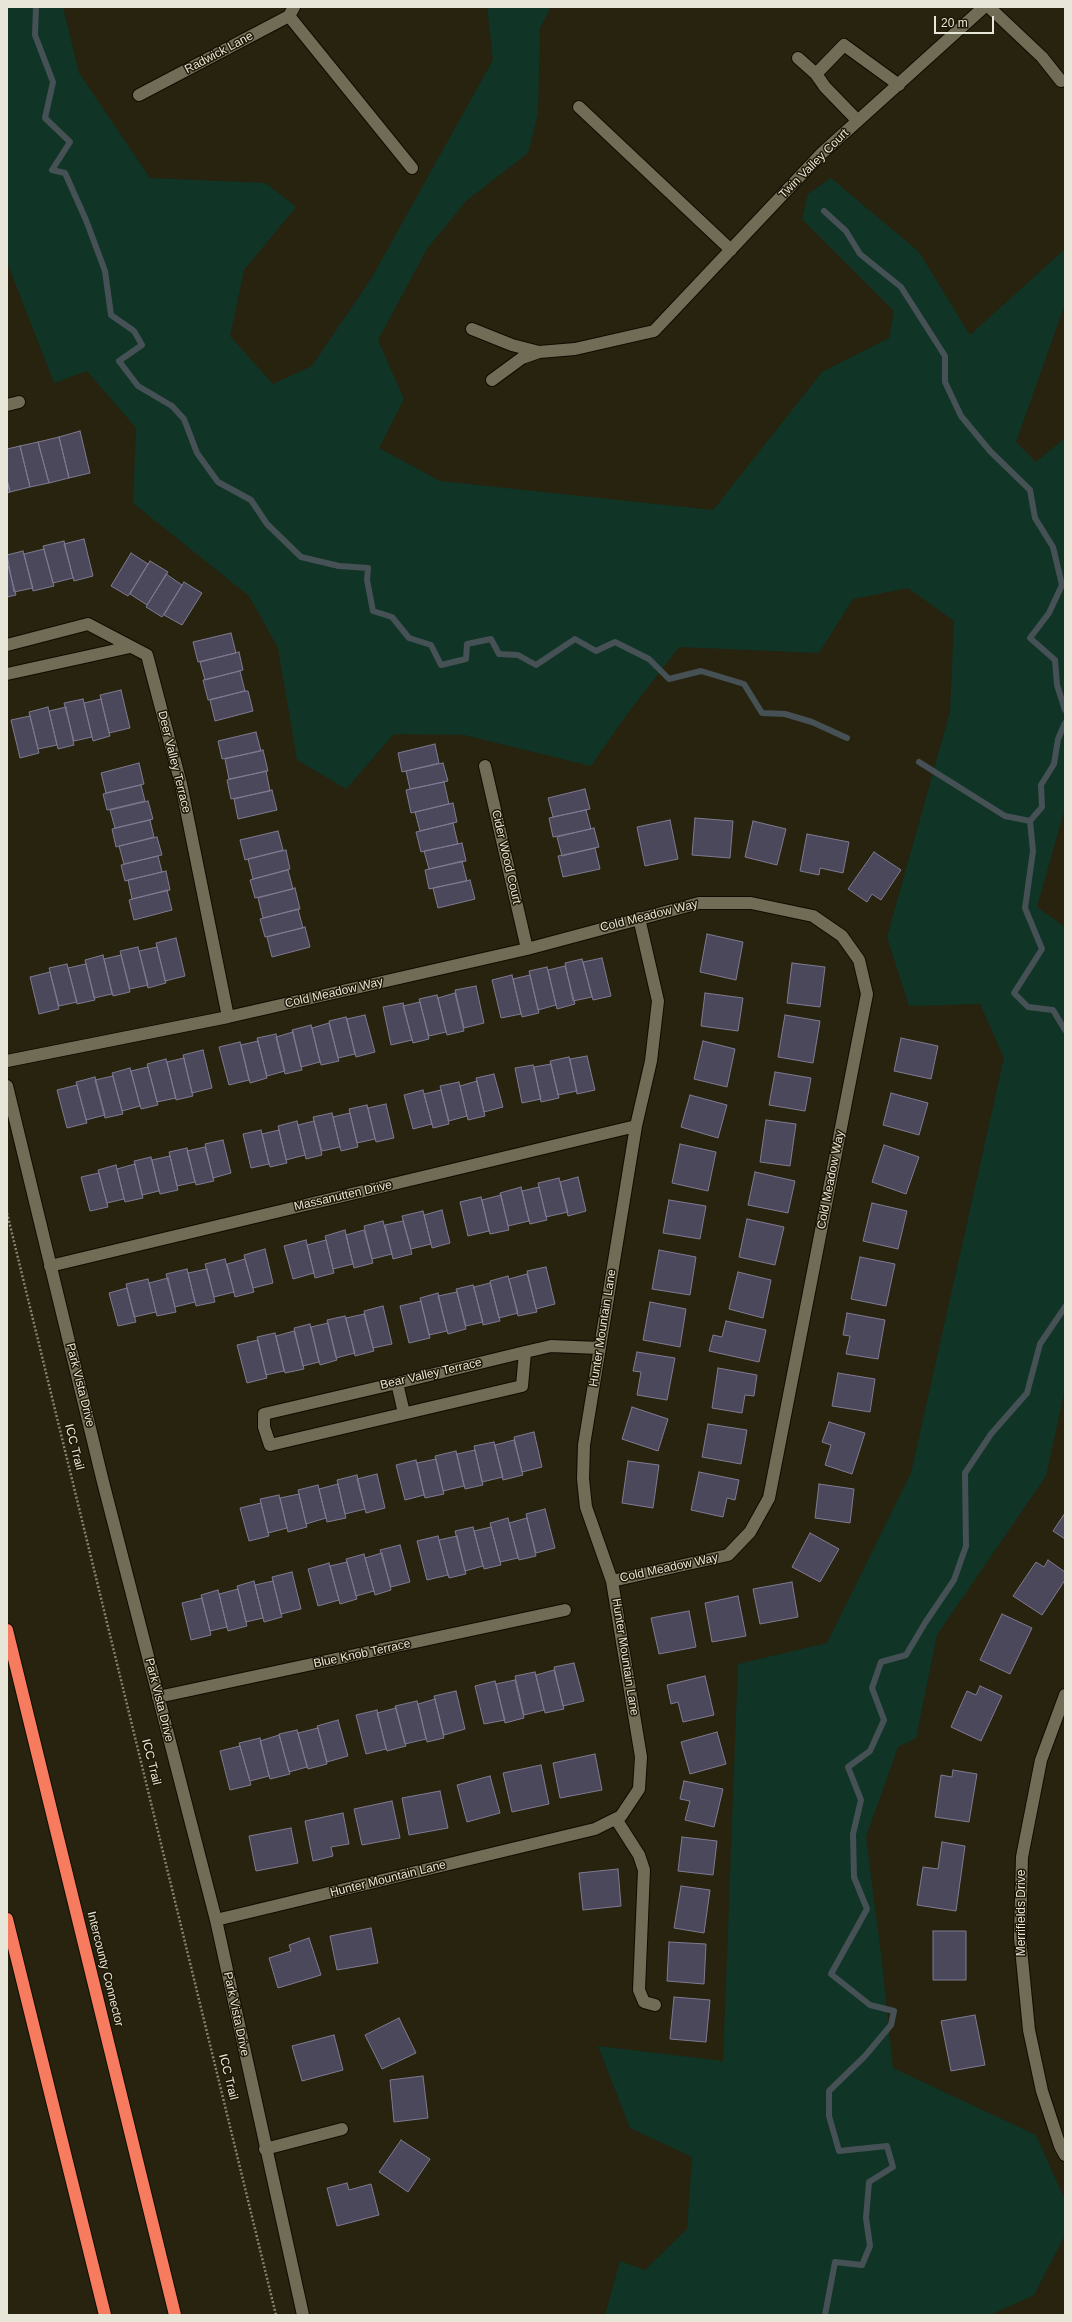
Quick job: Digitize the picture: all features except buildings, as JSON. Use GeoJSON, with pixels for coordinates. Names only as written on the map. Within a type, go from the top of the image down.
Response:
{"type":"FeatureCollection","features":[{"type":"Feature","properties":{"kind":"highway","name":"Intercounty Connector"},"geometry":{"type":"LineString","coordinates":[[7,1630],[175,2315]]}},
{"type":"Feature","properties":{"kind":"highway"},"geometry":{"type":"LineString","coordinates":[[7,1919],[105,2315]]}},
{"type":"Feature","properties":{"kind":"street","name":"Twin Valley Court"},"geometry":{"type":"LineString","coordinates":[[538,352],[575,349],[654,332],[821,154],[984,7]]}},
{"type":"Feature","properties":{"kind":"street"},"geometry":{"type":"LineString","coordinates":[[989,7],[1042,57],[1061,81]]}},
{"type":"Feature","properties":{"kind":"street"},"geometry":{"type":"LineString","coordinates":[[291,12],[412,168]]}},
{"type":"Feature","properties":{"kind":"street","name":"Radwick Lane"},"geometry":{"type":"LineString","coordinates":[[140,95],[291,12]]}},
{"type":"Feature","properties":{"kind":"street"},"geometry":{"type":"LineString","coordinates":[[816,74],[844,45],[899,85]]}},
{"type":"Feature","properties":{"kind":"street"},"geometry":{"type":"LineString","coordinates":[[798,58],[816,74],[825,87],[858,122]]}},
{"type":"Feature","properties":{"kind":"street"},"geometry":{"type":"LineString","coordinates":[[579,107],[731,250]]}},
{"type":"Feature","properties":{"kind":"street"},"geometry":{"type":"LineString","coordinates":[[472,329],[512,346],[538,352]]}},
{"type":"Feature","properties":{"kind":"street"},"geometry":{"type":"LineString","coordinates":[[492,380],[522,358],[538,352]]}},
{"type":"Feature","properties":{"kind":"street","name":"Deer Valley Terrace"},"geometry":{"type":"LineString","coordinates":[[7,645],[88,624],[147,655],[181,784],[228,1017]]}},
{"type":"Feature","properties":{"kind":"street"},"geometry":{"type":"LineString","coordinates":[[7,674],[130,647]]}},
{"type":"Feature","properties":{"kind":"street","name":"Cider Wood Court"},"geometry":{"type":"LineString","coordinates":[[485,766],[527,949]]}},
{"type":"Feature","properties":{"kind":"street","name":"Cold Meadow Way"},"geometry":{"type":"LineString","coordinates":[[7,1061],[228,1017],[527,949],[698,902],[751,903],[813,916],[842,936],[859,960],[867,994],[769,1498],[750,1532],[728,1555],[612,1581]]}},
{"type":"Feature","properties":{"kind":"street","name":"Hunter Mountain Lane"},"geometry":{"type":"LineString","coordinates":[[216,1920],[595,1829],[621,1816],[639,1789],[641,1757],[612,1581],[586,1507],[583,1479],[584,1445],[599,1348],[636,1126],[651,1060],[658,1001],[639,918]]}},
{"type":"Feature","properties":{"kind":"street","name":"Park Vista Drive"},"geometry":{"type":"LineString","coordinates":[[7,1086],[50,1266],[158,1697],[216,1920],[265,2149],[303,2315]]}},
{"type":"Feature","properties":{"kind":"street","name":"Massanutten Drive"},"geometry":{"type":"LineString","coordinates":[[50,1266],[636,1126]]}},
{"type":"Feature","properties":{"kind":"street","name":"Bear Valley Terrace"},"geometry":{"type":"LineString","coordinates":[[404,1412],[270,1445],[264,1427],[264,1414],[525,1352],[551,1346],[599,1348]]}},
{"type":"Feature","properties":{"kind":"street"},"geometry":{"type":"LineString","coordinates":[[397,1383],[404,1412],[522,1386],[525,1352]]}},
{"type":"Feature","properties":{"kind":"street","name":"Blue Knob Terrace"},"geometry":{"type":"LineString","coordinates":[[158,1697],[565,1610]]}},
{"type":"Feature","properties":{"kind":"street","name":"Merrifields Drive"},"geometry":{"type":"LineString","coordinates":[[1065,1695],[1040,1760],[1022,1857],[1020,1938],[1029,2030],[1042,2091],[1060,2146],[1065,2155]]}},
{"type":"Feature","properties":{"kind":"street"},"geometry":{"type":"LineString","coordinates":[[616,1819],[639,1855],[644,1870],[639,1990],[644,2002],[655,2005]]}},
{"type":"Feature","properties":{"kind":"street"},"geometry":{"type":"LineString","coordinates":[[265,2149],[342,2129]]}},
{"type":"Feature","properties":{"kind":"path","name":"ICC Trail"},"geometry":{"type":"LineString","coordinates":[[7,1213],[276,2315]]}},
{"type":"Feature","properties":{"kind":"green space"},"geometry":{"type":"Polygon","coordinates":[[[7,7],[63,7],[79,73],[150,178],[266,183],[296,207],[244,270],[230,336],[273,384],[312,366],[372,277],[493,60],[487,7],[551,7],[540,28],[538,113],[528,153],[466,201],[427,249],[378,340],[404,399],[379,448],[440,481],[713,510],[822,372],[889,338],[894,311],[802,219],[808,194],[831,178],[919,252],[970,335],[1065,249],[1065,304],[1016,442],[1036,462],[1065,438],[1065,808],[1037,907],[1065,927],[1065,1389],[1046,1476],[937,1635],[916,1738],[898,1747],[866,1837],[881,1954],[893,2068],[1036,2135],[1065,2200],[1065,2235],[1034,2295],[990,2315],[605,2315],[620,2261],[645,2270],[687,2229],[692,2157],[630,2128],[598,2046],[723,2061],[738,1664],[827,1643],[911,1473],[1004,1058],[980,1004],[909,1006],[887,937],[950,712],[954,621],[908,588],[853,599],[819,653],[679,647],[622,721],[591,766],[464,735],[394,734],[346,789],[297,760],[278,648],[249,596],[133,503],[136,428],[87,371],[54,383],[7,262],[7,7]]]}},
{"type":"Feature","properties":{"kind":"waterway"},"geometry":{"type":"LineString","coordinates":[[36,7],[35,35],[53,82],[45,118],[70,142],[52,170],[65,173],[86,220],[105,271],[111,315],[134,331],[142,345],[119,361],[138,386],[172,406],[184,419],[197,453],[218,482],[251,500],[267,524],[301,557],[339,566],[368,568],[367,580],[373,611],[392,617],[409,638],[431,645],[441,665],[466,659],[467,644],[491,639],[499,654],[518,655],[536,665],[575,639],[596,651],[615,642],[649,659],[669,679],[701,671],[744,684],[762,713],[785,714],[812,722],[847,738]]}},
{"type":"Feature","properties":{"kind":"waterway"},"geometry":{"type":"LineString","coordinates":[[824,211],[846,231],[860,254],[901,287],[945,356],[945,382],[961,416],[990,451],[1030,490],[1035,518],[1053,547],[1062,585],[1049,613],[1030,638],[1055,660],[1057,685],[1065,710]]}},
{"type":"Feature","properties":{"kind":"waterway"},"geometry":{"type":"LineString","coordinates":[[1030,821],[1042,807],[1041,785],[1054,764],[1058,739],[1065,723]]}},
{"type":"Feature","properties":{"kind":"waterway"},"geometry":{"type":"LineString","coordinates":[[919,762],[1005,816],[1030,821],[1033,851],[1025,908],[1042,949],[1014,993],[1028,1007],[1053,1010],[1065,1030]]}},
{"type":"Feature","properties":{"kind":"waterway"},"geometry":{"type":"LineString","coordinates":[[825,2315],[835,2262],[862,2265],[870,2246],[866,2218],[869,2182],[893,2167],[887,2146],[839,2151],[829,2116],[829,2091],[865,2056],[891,2025],[894,2011],[870,2005],[831,1974],[867,1909],[854,1877],[853,1834],[861,1800],[848,1767],[870,1751],[884,1720],[872,1688],[881,1662],[906,1655],[925,1623],[954,1580],[966,1546],[965,1473],[991,1434],[1027,1393],[1040,1344],[1065,1307]]}}]}
